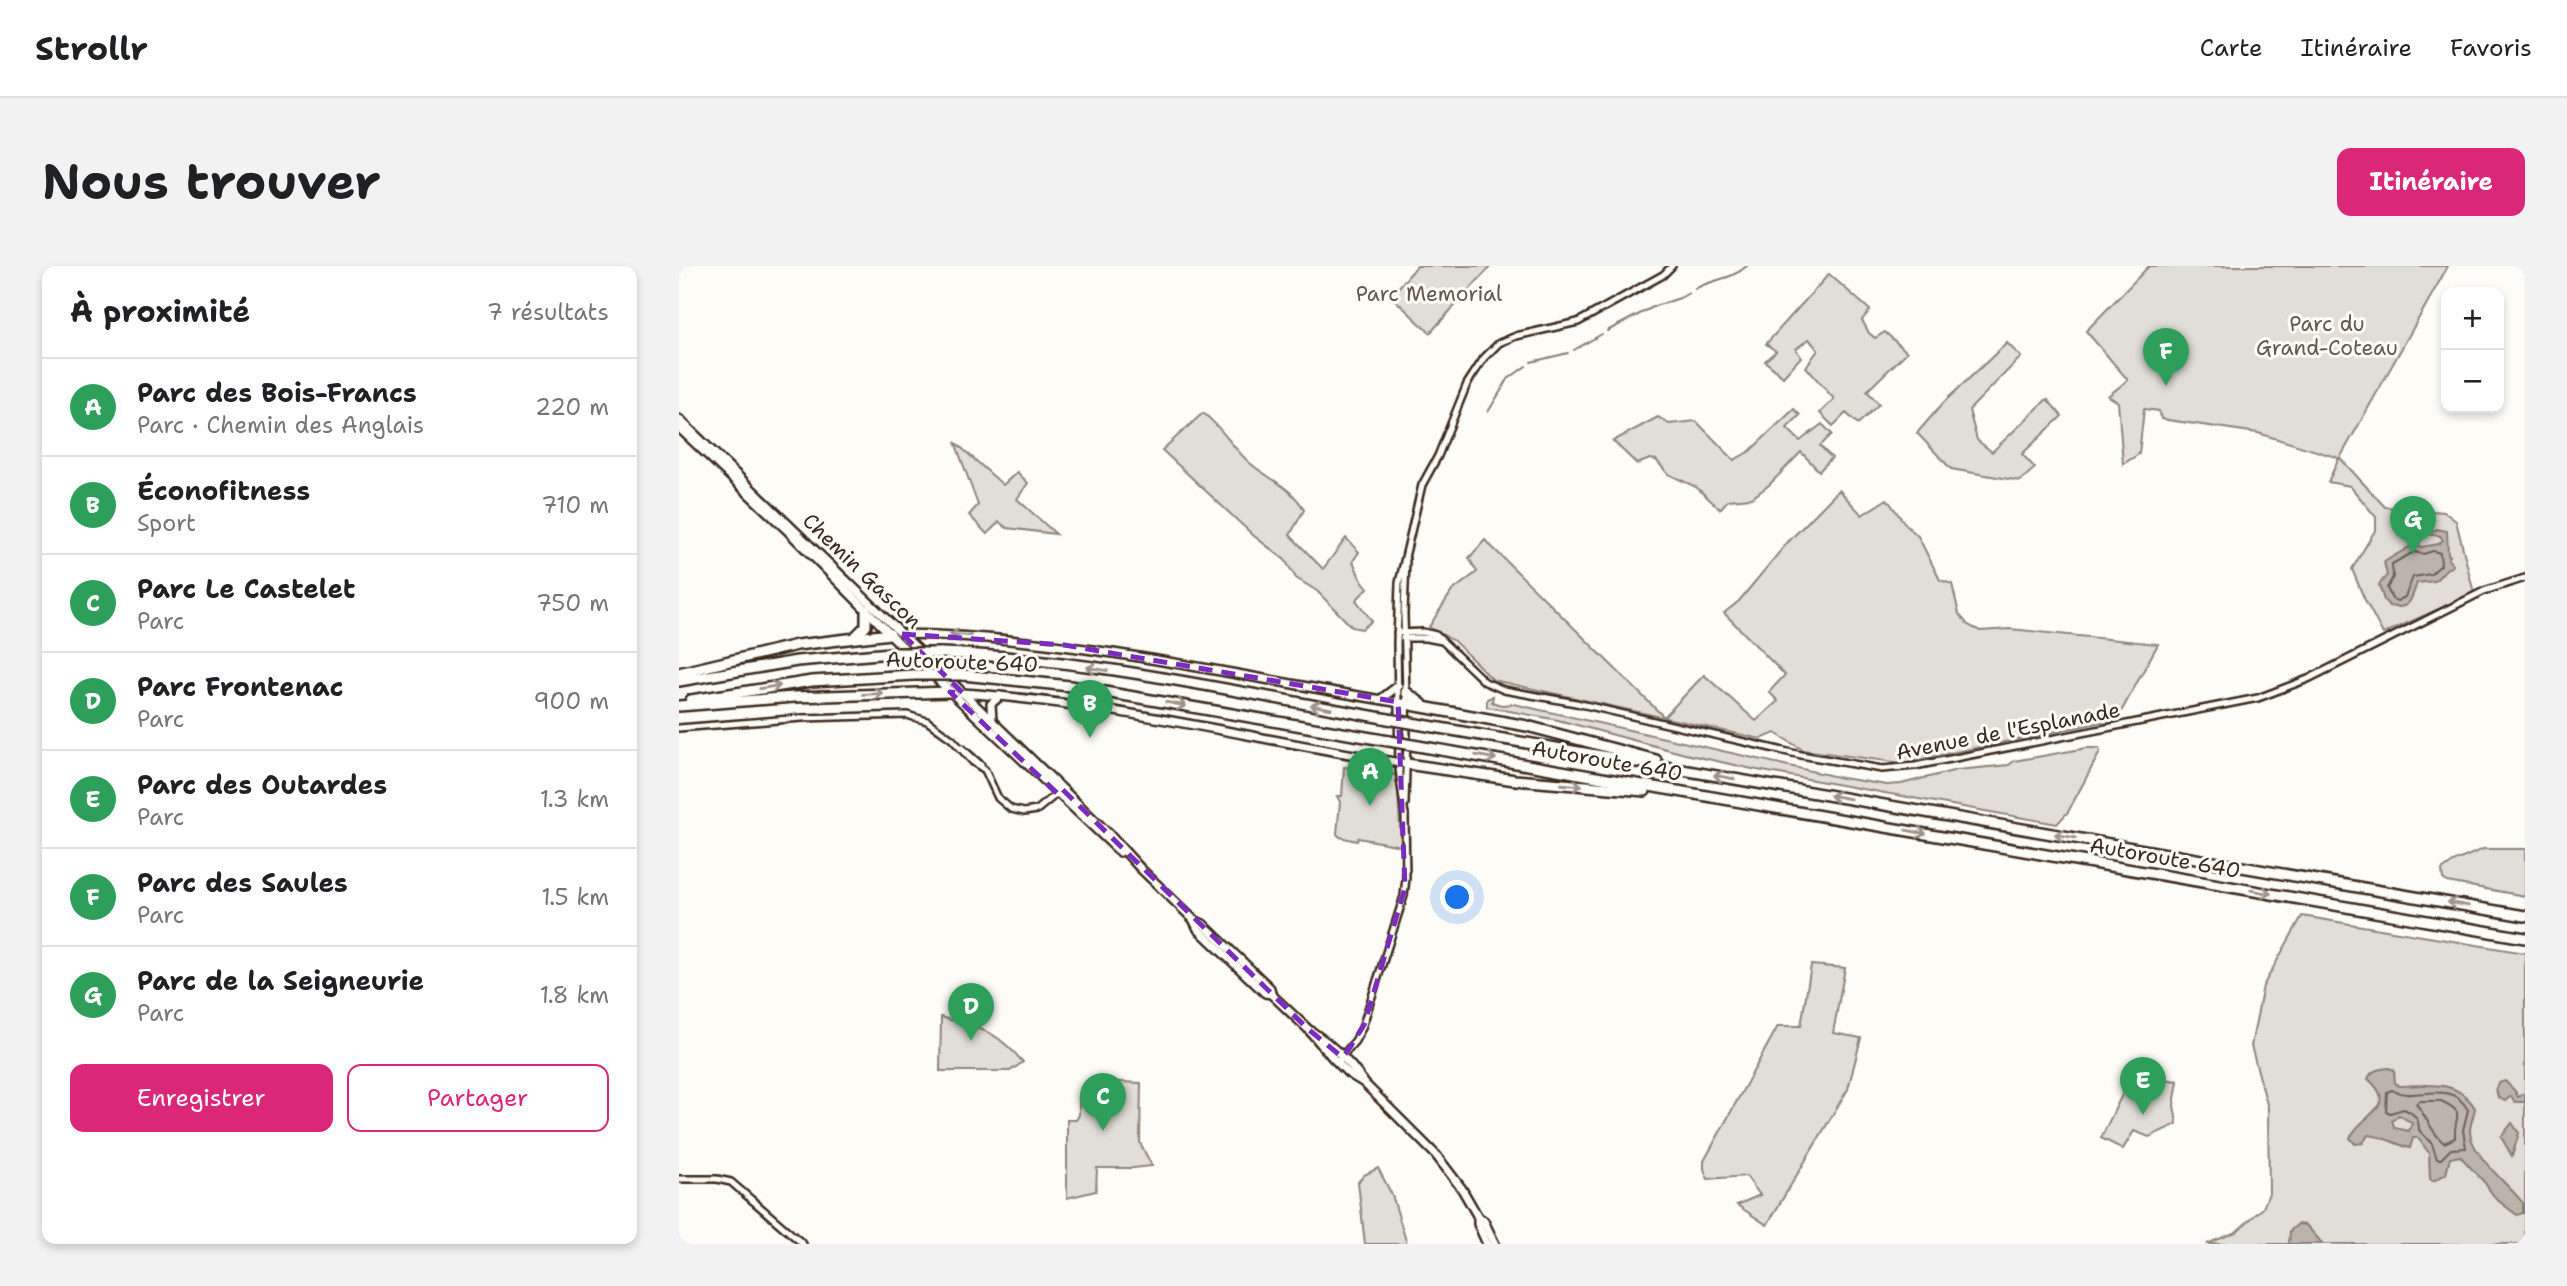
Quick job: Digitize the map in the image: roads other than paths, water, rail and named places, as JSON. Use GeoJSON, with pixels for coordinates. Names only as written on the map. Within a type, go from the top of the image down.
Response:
{"type":"FeatureCollection","features":[{"type":"Feature","properties":{"kind":"highway"},"geometry":{"type":"LineString","coordinates":[[854,637],[865,628],[866,610]]}},
{"type":"Feature","properties":{"kind":"highway"},"geometry":{"type":"LineString","coordinates":[[679,673],[780,648],[890,634]]}},
{"type":"Feature","properties":{"kind":"highway","name":"Autoroute 640"},"geometry":{"type":"LineString","coordinates":[[679,681],[786,662],[891,653],[1003,656],[1082,666],[2525,916]]}},
{"type":"Feature","properties":{"kind":"highway","name":"Autoroute 640"},"geometry":{"type":"LineString","coordinates":[[679,704],[802,682],[914,675],[963,675],[1070,686],[2525,937]]}},
{"type":"Feature","properties":{"kind":"highway"},"geometry":{"type":"LineString","coordinates":[[679,704],[950,692]]}},
{"type":"Feature","properties":{"kind":"highway"},"geometry":{"type":"LineString","coordinates":[[1406,692],[1427,707]]}},
{"type":"Feature","properties":{"kind":"highway"},"geometry":{"type":"LineString","coordinates":[[1402,703],[1527,726],[1695,772]]}},
{"type":"Feature","properties":{"kind":"highway"},"geometry":{"type":"LineString","coordinates":[[1403,763],[1508,780],[1699,795]]}},
{"type":"Feature","properties":{"kind":"main road","name":"Chemin Gascon"},"geometry":{"type":"LineString","coordinates":[[679,419],[992,721],[1060,792]]}},
{"type":"Feature","properties":{"kind":"main road","name":"Chemin Gascon"},"geometry":{"type":"LineString","coordinates":[[679,428],[788,531],[950,692],[1109,834],[1194,920],[1198,929],[1265,993],[1271,995],[1323,1039],[1339,1059],[1436,1155],[1459,1185],[1478,1217],[1484,1221],[1495,1244]]}},
{"type":"Feature","properties":{"kind":"main road"},"geometry":{"type":"LineString","coordinates":[[890,634],[985,637],[1054,644],[1402,703]]}},
{"type":"Feature","properties":{"kind":"main road"},"geometry":{"type":"LineString","coordinates":[[1380,699],[1398,686]]}},
{"type":"Feature","properties":{"kind":"main road"},"geometry":{"type":"LineString","coordinates":[[950,692],[1093,707],[1403,763]]}},
{"type":"Feature","properties":{"kind":"main road"},"geometry":{"type":"LineString","coordinates":[[992,721],[991,704],[1000,696]]}},
{"type":"Feature","properties":{"kind":"main road","name":"Chemin Gascon"},"geometry":{"type":"LineString","coordinates":[[1478,1217],[1478,1224],[1487,1244]]}},
{"type":"Feature","properties":{"kind":"street"},"geometry":{"type":"LineString","coordinates":[[1402,703],[1406,692],[1406,559],[1422,485],[1438,456],[1467,384],[1493,347],[1516,335],[1571,324],[1590,317],[1663,275],[1672,266]]}},
{"type":"Feature","properties":{"kind":"street"},"geometry":{"type":"LineString","coordinates":[[1339,1059],[1363,1028],[1403,896],[1406,874],[1402,703],[1398,686],[1397,636],[1398,589],[1406,559]]}},
{"type":"Feature","properties":{"kind":"street","name":"Avenue de l'Esplanade"},"geometry":{"type":"LineString","coordinates":[[1397,636],[1434,634],[1485,682],[1504,691],[1576,703],[1807,757],[1871,768],[1897,769],[2252,700],[2308,679],[2484,591],[2525,578]]}},
{"type":"Feature","properties":{"kind":"street"},"geometry":{"type":"LineString","coordinates":[[679,728],[779,719],[904,715],[927,721],[960,746],[973,762],[985,770],[998,799],[1013,810],[1038,810],[1060,792]]}},
{"type":"Feature","properties":{"kind":"street"},"geometry":{"type":"LineString","coordinates":[[679,1179],[717,1179],[731,1182],[803,1244]]}},
{"type":"Feature","properties":{"kind":"water"},"geometry":{"type":"Polygon","coordinates":[[[2437,529],[2447,531],[2450,556],[2448,559],[2453,565],[2435,581],[2417,583],[2406,605],[2389,606],[2379,585],[2387,575],[2384,562],[2414,544],[2417,537],[2437,529]],[[2426,534],[2418,544],[2421,547],[2439,544],[2443,540],[2440,536],[2426,534]]]}},
{"type":"Feature","properties":{"kind":"water"},"geometry":{"type":"Polygon","coordinates":[[[2389,1068],[2394,1070],[2395,1083],[2399,1086],[2442,1086],[2460,1092],[2468,1099],[2475,1108],[2470,1128],[2476,1149],[2523,1203],[2523,1213],[2517,1215],[2496,1199],[2460,1156],[2450,1158],[2446,1174],[2433,1181],[2430,1179],[2429,1153],[2418,1138],[2413,1138],[2410,1148],[2368,1135],[2363,1143],[2355,1144],[2350,1138],[2355,1129],[2380,1104],[2381,1097],[2368,1079],[2374,1071],[2389,1068]],[[2399,1115],[2392,1121],[2395,1128],[2409,1131],[2412,1123],[2399,1115]]]}},
{"type":"Feature","properties":{"kind":"water"},"geometry":{"type":"Polygon","coordinates":[[[2505,1081],[2518,1097],[2525,1093],[2525,1102],[2515,1102],[2511,1096],[2505,1101],[2498,1097],[2496,1089],[2499,1083],[2505,1081]]]}},
{"type":"Feature","properties":{"kind":"water"},"geometry":{"type":"Polygon","coordinates":[[[2512,1123],[2519,1133],[2512,1156],[2501,1137],[2512,1123]]]}},
{"type":"Feature","properties":{"kind":"water"},"geometry":{"type":"Polygon","coordinates":[[[2298,1224],[2306,1225],[2323,1244],[2289,1244],[2290,1231],[2298,1224]]]}},
{"type":"Feature","properties":{"kind":"waterway"},"geometry":{"type":"LineString","coordinates":[[1695,289],[1735,274],[1747,266]]}},
{"type":"Feature","properties":{"kind":"waterway"},"geometry":{"type":"LineString","coordinates":[[1607,331],[1655,306],[1689,293]]}},
{"type":"Feature","properties":{"kind":"waterway"},"geometry":{"type":"LineString","coordinates":[[1574,350],[1602,334]]}},
{"type":"Feature","properties":{"kind":"waterway"},"geometry":{"type":"LineString","coordinates":[[1531,362],[1568,353]]}},
{"type":"Feature","properties":{"kind":"waterway"},"geometry":{"type":"LineString","coordinates":[[1488,412],[1508,379],[1526,366]]}},
{"type":"Feature","properties":{"kind":"place","name":"Parc des Saules"},"geometry":{"type":"Point","coordinates":[2166,386]}},
{"type":"Feature","properties":{"kind":"place","name":"Parc de la Seigneurie"},"geometry":{"type":"Point","coordinates":[2413,554]}},
{"type":"Feature","properties":{"kind":"place","name":"Éconofitness"},"geometry":{"type":"Point","coordinates":[1090,738]}},
{"type":"Feature","properties":{"kind":"place","name":"Parc des Bois-Francs"},"geometry":{"type":"Point","coordinates":[1370,806]}},
{"type":"Feature","properties":{"kind":"place","name":"Parc Frontenac"},"geometry":{"type":"Point","coordinates":[971,1041]}},
{"type":"Feature","properties":{"kind":"place","name":"Parc des Outardes"},"geometry":{"type":"Point","coordinates":[2143,1115]}},
{"type":"Feature","properties":{"kind":"place","name":"Parc Le Castelet"},"geometry":{"type":"Point","coordinates":[1103,1131]}},
{"type":"Feature","properties":{"kind":"park label","name":"Parc Memorial"},"geometry":{"type":"Point","coordinates":[1429,294]}},
{"type":"Feature","properties":{"kind":"park label","name":"Parc du Grand-Coteau"},"geometry":{"type":"Point","coordinates":[2327,336]}}]}
